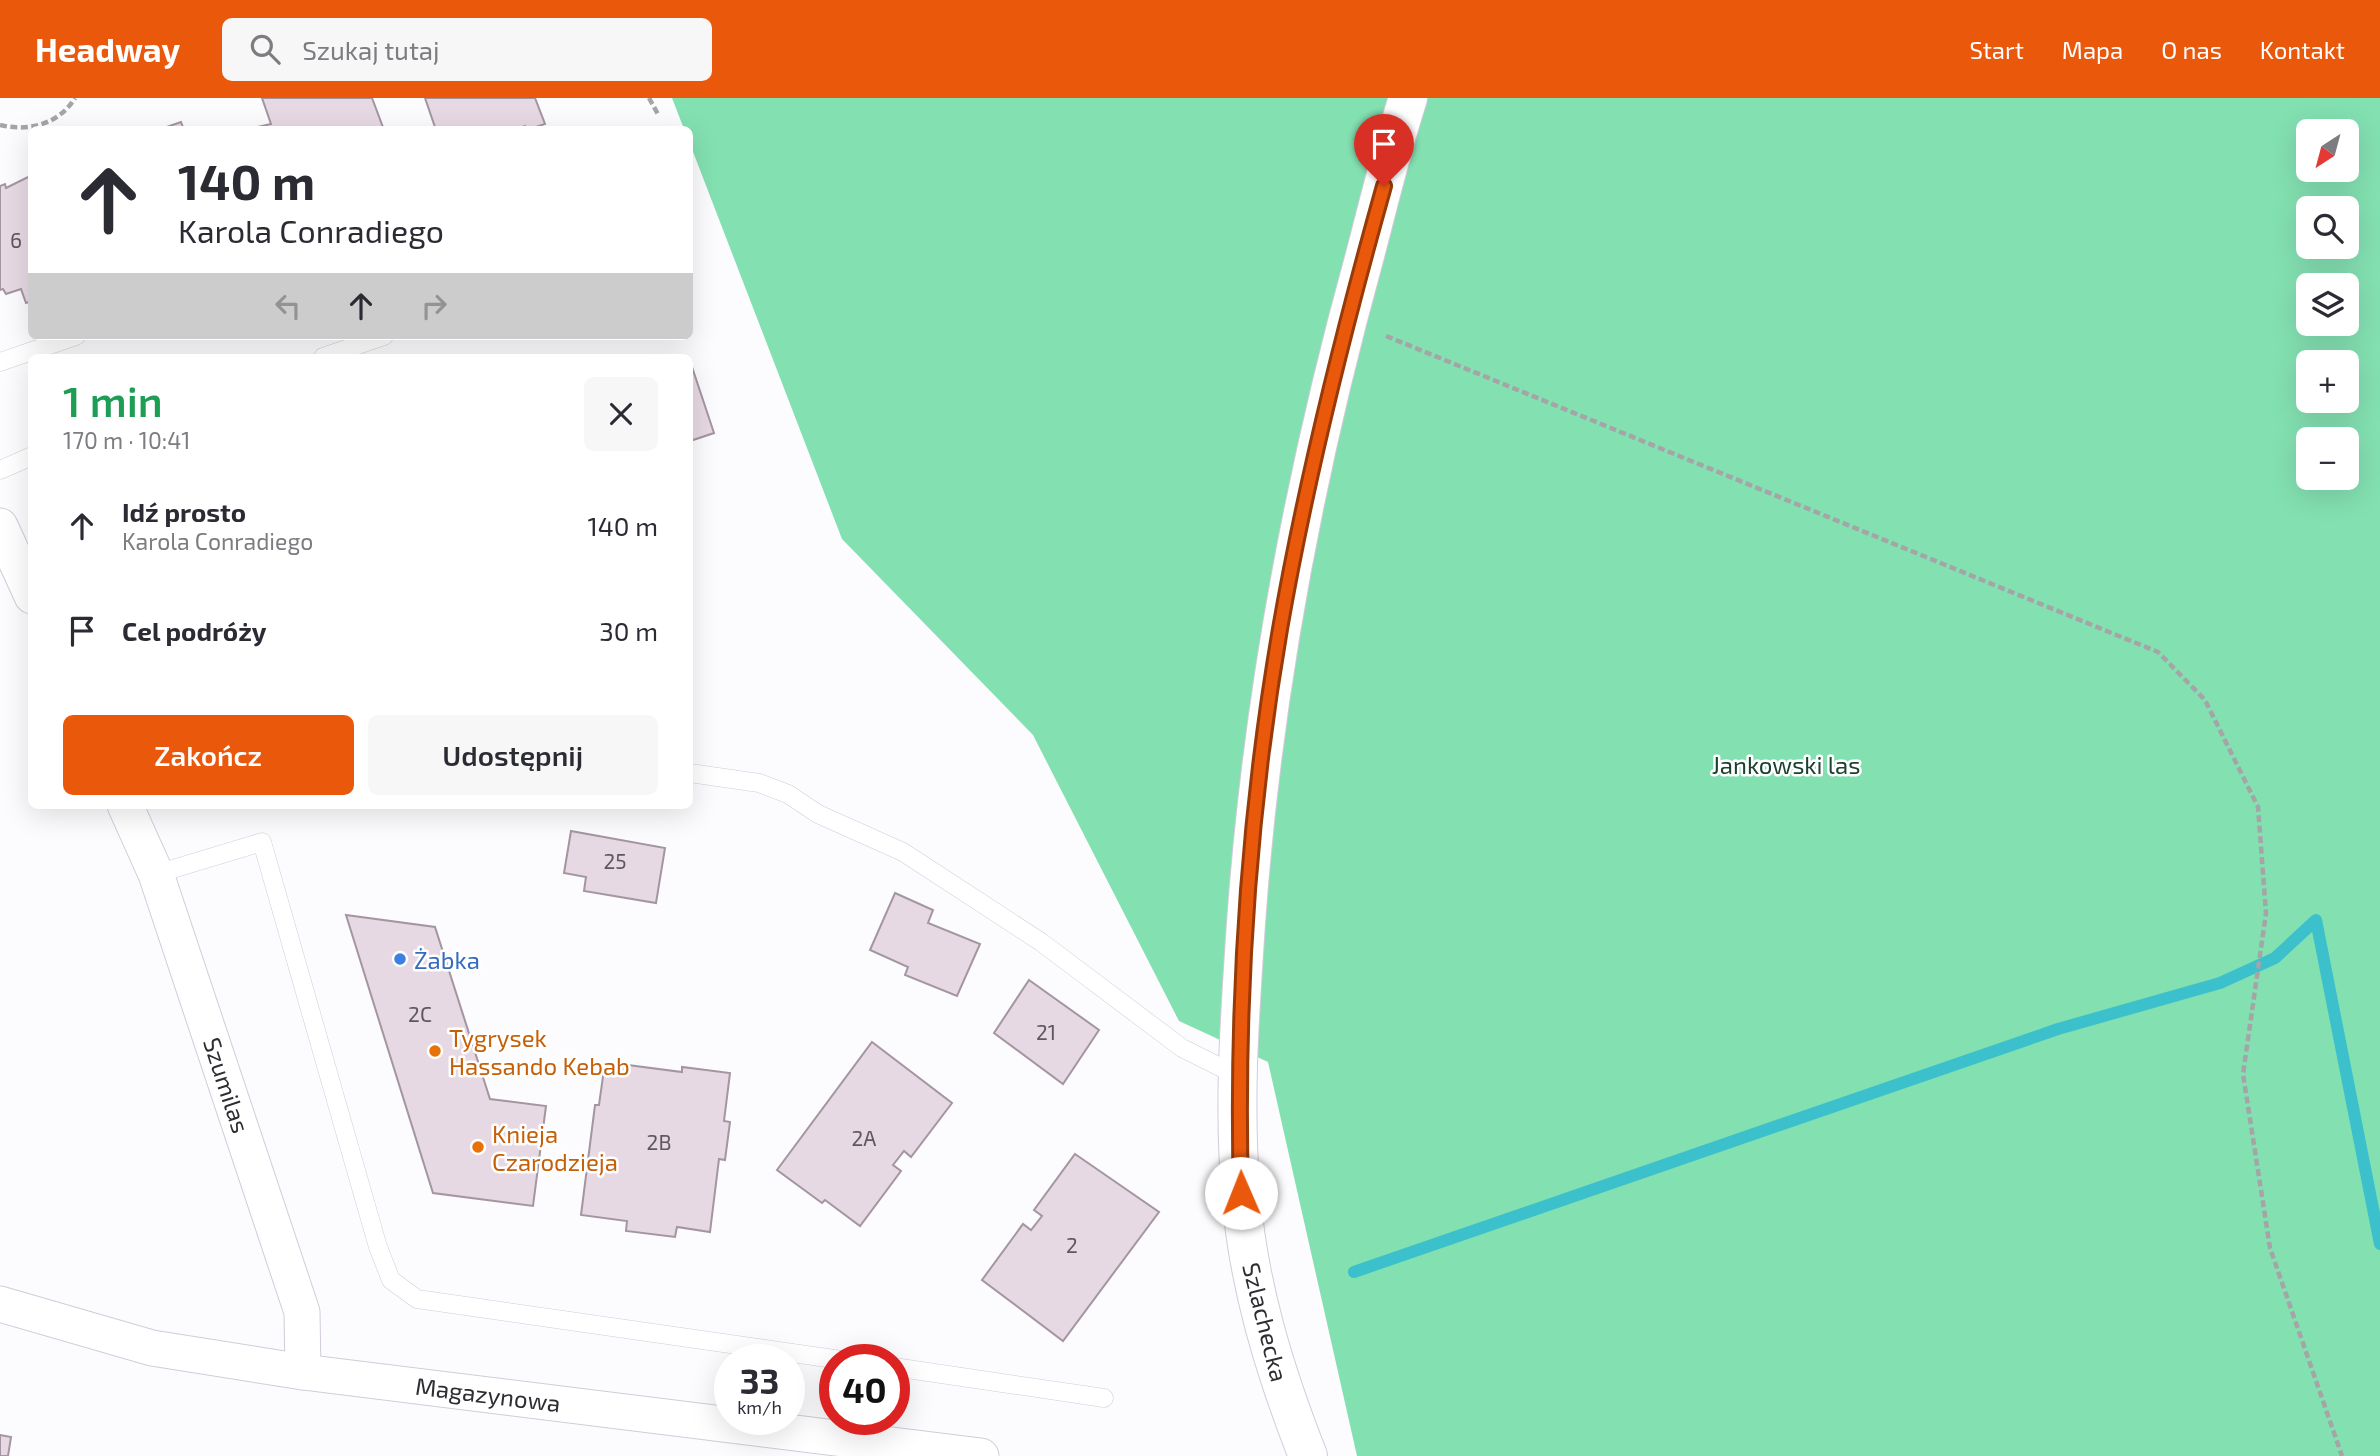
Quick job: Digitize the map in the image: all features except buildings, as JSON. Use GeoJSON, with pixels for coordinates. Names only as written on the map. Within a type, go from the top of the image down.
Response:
{"type":"FeatureCollection","features":[{"type":"Feature","properties":{"kind":"street","name":"Szlachecka"},"geometry":{"type":"LineString","coordinates":[[1308,1456],[1279,1383],[1251,1274],[1241,1193],[1238,1076],[1253,829],[1280,630],[1342,336],[1408,98]]}},
{"type":"Feature","properties":{"kind":"street"},"geometry":{"type":"LineString","coordinates":[[0,526],[28,587]]}},
{"type":"Feature","properties":{"kind":"street","name":"Szumilas"},"geometry":{"type":"LineString","coordinates":[[127,809],[156,874],[302,1312],[303,1372]]}},
{"type":"Feature","properties":{"kind":"street","name":"Magazynowa"},"geometry":{"type":"LineString","coordinates":[[0,1304],[152,1348],[303,1372],[981,1456]]}},
{"type":"Feature","properties":{"kind":"lane"},"geometry":{"type":"LineString","coordinates":[[0,362],[64,340]]}},
{"type":"Feature","properties":{"kind":"lane"},"geometry":{"type":"LineString","coordinates":[[332,354],[372,340]]}},
{"type":"Feature","properties":{"kind":"lane"},"geometry":{"type":"LineString","coordinates":[[0,470],[28,458]]}},
{"type":"Feature","properties":{"kind":"lane"},"geometry":{"type":"LineString","coordinates":[[693,773],[760,783],[788,794],[818,814],[903,852],[1041,942],[1182,1048],[1238,1076]]}},
{"type":"Feature","properties":{"kind":"lane"},"geometry":{"type":"LineString","coordinates":[[156,874],[262,842],[378,1247],[391,1280],[417,1299],[819,1357]]}},
{"type":"Feature","properties":{"kind":"lane"},"geometry":{"type":"LineString","coordinates":[[910,1369],[1104,1398]]}},
{"type":"Feature","properties":{"kind":"path"},"geometry":{"type":"LineString","coordinates":[[32,126],[65,114],[75,98]]}},
{"type":"Feature","properties":{"kind":"path"},"geometry":{"type":"LineString","coordinates":[[649,98],[659,116]]}},
{"type":"Feature","properties":{"kind":"path"},"geometry":{"type":"LineString","coordinates":[[0,125],[17,129],[28,127]]}},
{"type":"Feature","properties":{"kind":"path"},"geometry":{"type":"LineString","coordinates":[[1342,336],[2158,652],[2206,700],[2259,807],[2266,913],[2243,1074],[2270,1248],[2342,1456]]}},
{"type":"Feature","properties":{"kind":"green space","name":"Jankowski las"},"geometry":{"type":"Polygon","coordinates":[[[672,98],[2380,98],[2380,1456],[1357,1456],[1268,1062],[1179,1021],[1033,735],[842,539],[693,152],[693,126],[683,126],[672,98]]]}},
{"type":"Feature","properties":{"kind":"waterway"},"geometry":{"type":"LineString","coordinates":[[1354,1272],[2058,1029],[2220,983],[2275,958],[2316,920],[2380,1244]]}},
{"type":"Feature","properties":{"kind":"place","name":"Żabka"},"geometry":{"type":"Point","coordinates":[400,959]}},
{"type":"Feature","properties":{"kind":"place","name":"Tygrysek Hassando Kebab"},"geometry":{"type":"Point","coordinates":[435,1051]}},
{"type":"Feature","properties":{"kind":"place","name":"Knieja Czarodzieja"},"geometry":{"type":"Point","coordinates":[478,1147]}},
{"type":"Feature","properties":{"kind":"route"},"geometry":{"type":"LineString","coordinates":[[1241,1193],[1238,1076],[1240,1013],[1253,829],[1280,630],[1311,467],[1338,353],[1384,186]]}}]}
